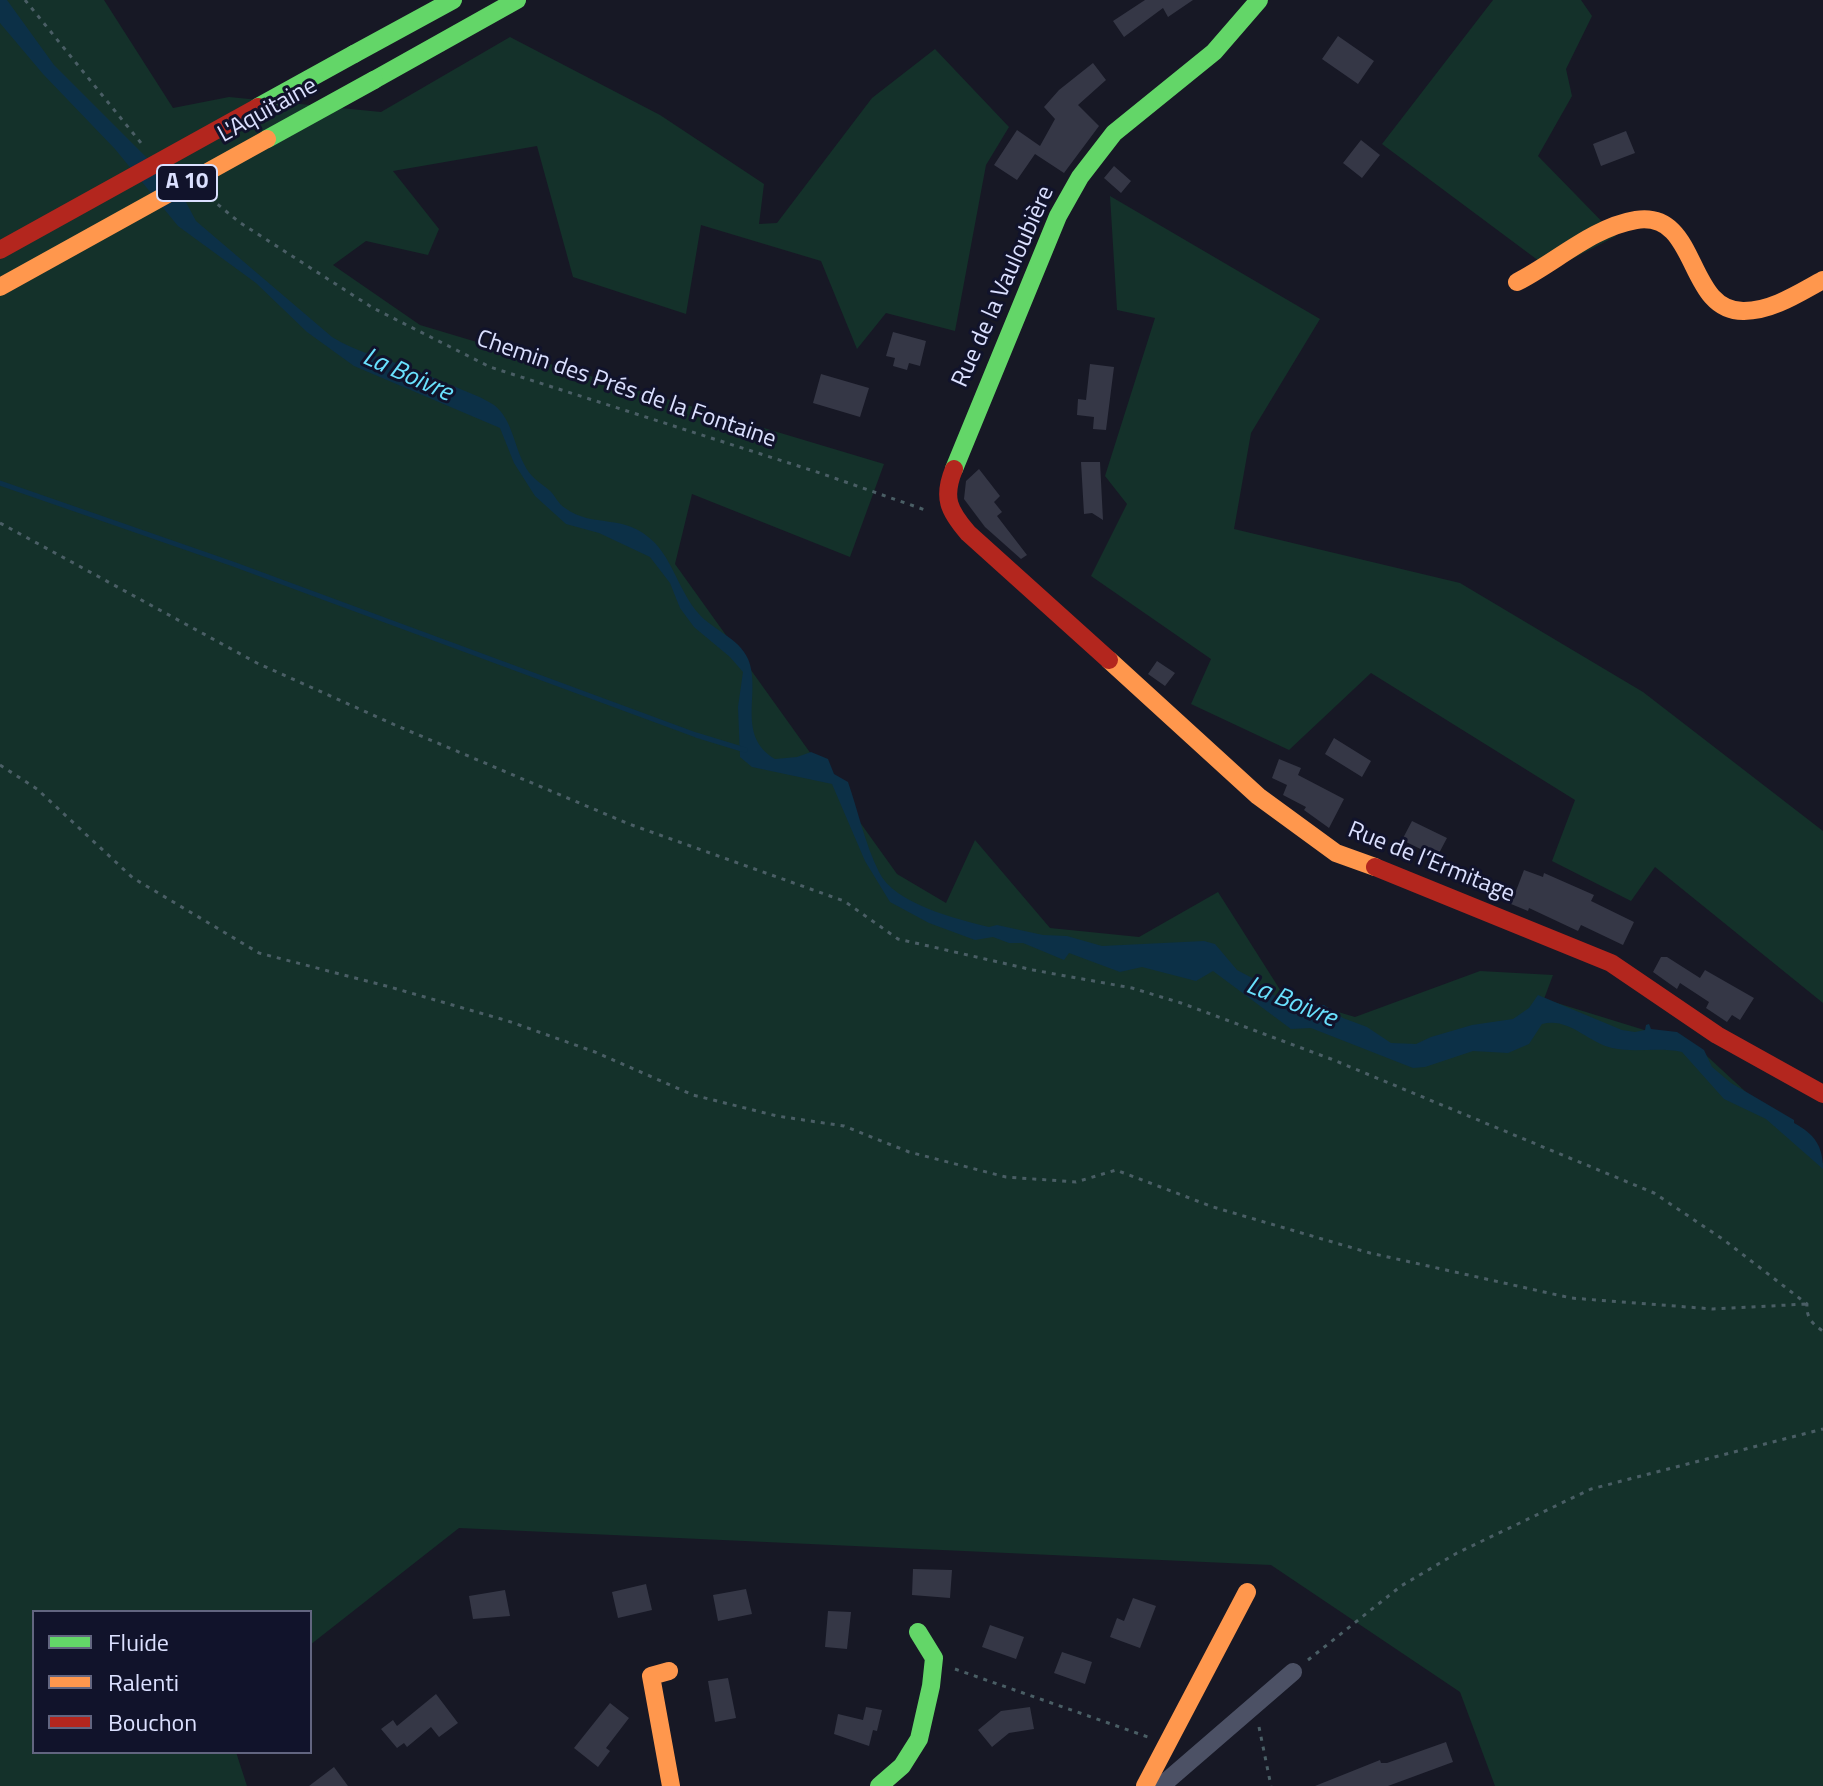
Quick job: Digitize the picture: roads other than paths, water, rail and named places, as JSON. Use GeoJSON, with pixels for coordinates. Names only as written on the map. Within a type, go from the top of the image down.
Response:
{"type":"FeatureCollection","features":[{"type":"Feature","properties":{"kind":"main road","name":"L'Aquitaine"},"geometry":{"type":"LineString","coordinates":[[0,250],[453,0]]}},
{"type":"Feature","properties":{"kind":"main road","name":"L'Aquitaine"},"geometry":{"type":"LineString","coordinates":[[0,287],[517,0]]}},
{"type":"Feature","properties":{"kind":"main road","name":"Rue de la Vauloubière"},"geometry":{"type":"LineString","coordinates":[[956,519],[947,502],[951,476],[1058,216],[1080,177],[1114,133],[1214,52],[1259,0]]}},
{"type":"Feature","properties":{"kind":"main road"},"geometry":{"type":"LineString","coordinates":[[1517,282],[1588,241],[1638,219],[1665,223],[1677,232],[1707,289],[1719,303],[1732,310],[1763,308],[1823,280]]}},
{"type":"Feature","properties":{"kind":"main road","name":"Rue de l’Ermitage"},"geometry":{"type":"LineString","coordinates":[[956,519],[1013,575],[1258,796],[1336,853],[1418,883],[1611,963],[1717,1035],[1823,1094]]}},
{"type":"Feature","properties":{"kind":"main road"},"geometry":{"type":"LineString","coordinates":[[1145,1786],[1247,1592]]}},
{"type":"Feature","properties":{"kind":"main road"},"geometry":{"type":"LineString","coordinates":[[879,1786],[902,1766],[919,1739],[934,1658],[918,1632]]}},
{"type":"Feature","properties":{"kind":"main road"},"geometry":{"type":"LineString","coordinates":[[669,1671],[651,1676],[671,1786]]}},
{"type":"Feature","properties":{"kind":"street"},"geometry":{"type":"LineString","coordinates":[[1161,1786],[1293,1672]]}},
{"type":"Feature","properties":{"kind":"water"},"geometry":{"type":"Polygon","coordinates":[[[0,0],[7,0],[54,65],[180,191],[196,221],[332,337],[494,405],[509,425],[529,472],[563,506],[586,518],[631,527],[654,542],[699,614],[739,645],[748,659],[752,672],[753,726],[763,749],[775,759],[811,752],[828,759],[834,774],[848,782],[879,872],[898,893],[944,915],[976,924],[1067,936],[1102,946],[1204,941],[1215,944],[1237,970],[1254,979],[1267,993],[1295,1002],[1312,998],[1314,1005],[1324,1005],[1391,1043],[1416,1044],[1472,1025],[1513,1019],[1529,1008],[1538,995],[1622,1030],[1645,1030],[1649,1024],[1651,1029],[1677,1032],[1704,1050],[1712,1067],[1731,1083],[1807,1131],[1819,1147],[1823,1169],[1766,1119],[1724,1099],[1682,1052],[1612,1048],[1569,1027],[1552,1023],[1542,1024],[1529,1044],[1508,1053],[1473,1051],[1413,1068],[1311,1028],[1291,1029],[1213,971],[1196,981],[1142,967],[1120,972],[1069,953],[1064,960],[1023,943],[1009,943],[993,937],[975,940],[929,923],[890,902],[865,861],[832,784],[752,767],[740,757],[738,707],[743,672],[694,627],[680,608],[670,583],[650,557],[599,533],[566,524],[535,496],[514,463],[500,428],[354,366],[307,332],[256,283],[178,226],[115,149],[43,74],[0,23],[0,0]]]}},
{"type":"Feature","properties":{"kind":"waterway","name":"La Boivre"},"geometry":{"type":"LineString","coordinates":[[0,483],[233,564],[696,735],[745,750]]}}]}
